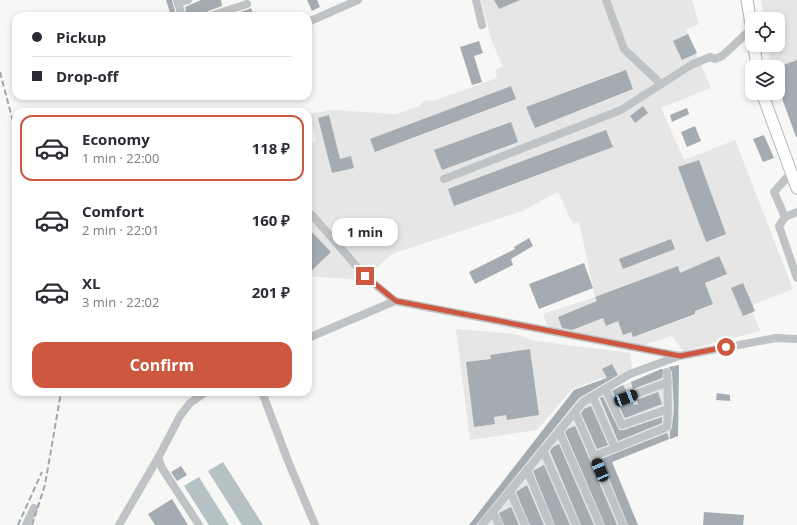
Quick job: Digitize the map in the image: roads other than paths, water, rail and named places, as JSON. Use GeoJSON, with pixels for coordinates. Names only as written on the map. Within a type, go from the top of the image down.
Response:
{"type":"FeatureCollection","features":[{"type":"Feature","properties":{"kind":"main road"},"geometry":{"type":"LineString","coordinates":[[747,0],[749,12]]}},
{"type":"Feature","properties":{"kind":"main road"},"geometry":{"type":"LineString","coordinates":[[765,100],[797,188]]}},
{"type":"Feature","properties":{"kind":"street"},"geometry":{"type":"LineString","coordinates":[[181,12],[178,2],[188,0]]}},
{"type":"Feature","properties":{"kind":"street"},"geometry":{"type":"LineString","coordinates":[[312,20],[358,0]]}},
{"type":"Feature","properties":{"kind":"street"},"geometry":{"type":"LineString","coordinates":[[476,0],[482,25]]}},
{"type":"Feature","properties":{"kind":"street"},"geometry":{"type":"LineString","coordinates":[[606,0],[624,49],[661,84]]}},
{"type":"Feature","properties":{"kind":"street"},"geometry":{"type":"LineString","coordinates":[[223,12],[248,4]]}},
{"type":"Feature","properties":{"kind":"street"},"geometry":{"type":"LineString","coordinates":[[444,179],[621,110],[695,63],[710,57],[715,59],[722,56],[745,35]]}},
{"type":"Feature","properties":{"kind":"street"},"geometry":{"type":"LineString","coordinates":[[785,217],[774,192],[791,173]]}},
{"type":"Feature","properties":{"kind":"street"},"geometry":{"type":"LineString","coordinates":[[797,212],[785,217],[779,226],[797,278]]}},
{"type":"Feature","properties":{"kind":"street"},"geometry":{"type":"LineString","coordinates":[[312,215],[365,276],[396,301],[680,356]]}},
{"type":"Feature","properties":{"kind":"street"},"geometry":{"type":"LineString","coordinates":[[312,336],[396,301]]}},
{"type":"Feature","properties":{"kind":"street"},"geometry":{"type":"LineString","coordinates":[[482,525],[583,402],[606,390],[630,374],[680,356],[776,338],[797,339]]}},
{"type":"Feature","properties":{"kind":"street"},"geometry":{"type":"LineString","coordinates":[[594,456],[667,427],[667,372]]}},
{"type":"Feature","properties":{"kind":"street"},"geometry":{"type":"LineString","coordinates":[[612,404],[668,382]]}},
{"type":"Feature","properties":{"kind":"street"},"geometry":{"type":"LineString","coordinates":[[606,390],[622,425],[668,409]]}},
{"type":"Feature","properties":{"kind":"street"},"geometry":{"type":"LineString","coordinates":[[119,525],[158,458],[180,416],[190,403],[200,396]]}},
{"type":"Feature","properties":{"kind":"street"},"geometry":{"type":"LineString","coordinates":[[264,396],[288,461],[315,525]]}},
{"type":"Feature","properties":{"kind":"street"},"geometry":{"type":"LineString","coordinates":[[593,397],[615,448]]}},
{"type":"Feature","properties":{"kind":"street"},"geometry":{"type":"LineString","coordinates":[[575,412],[623,525]]}},
{"type":"Feature","properties":{"kind":"street"},"geometry":{"type":"LineString","coordinates":[[559,431],[600,525]]}},
{"type":"Feature","properties":{"kind":"street"},"geometry":{"type":"LineString","coordinates":[[543,450],[576,525]]}},
{"type":"Feature","properties":{"kind":"street"},"geometry":{"type":"LineString","coordinates":[[158,458],[162,468],[199,525]]}},
{"type":"Feature","properties":{"kind":"street"},"geometry":{"type":"LineString","coordinates":[[527,470],[550,525]]}},
{"type":"Feature","properties":{"kind":"street"},"geometry":{"type":"LineString","coordinates":[[510,491],[525,525]]}},
{"type":"Feature","properties":{"kind":"street"},"geometry":{"type":"LineString","coordinates":[[26,525],[34,508]]}},
{"type":"Feature","properties":{"kind":"street"},"geometry":{"type":"LineString","coordinates":[[492,512],[498,525]]}},
{"type":"Feature","properties":{"kind":"railway"},"geometry":{"type":"LineString","coordinates":[[0,72],[12,118]]}},
{"type":"Feature","properties":{"kind":"railway"},"geometry":{"type":"LineString","coordinates":[[32,525],[45,485],[60,396]]}},
{"type":"Feature","properties":{"kind":"railway"},"geometry":{"type":"LineString","coordinates":[[18,525],[42,472]]}}]}
